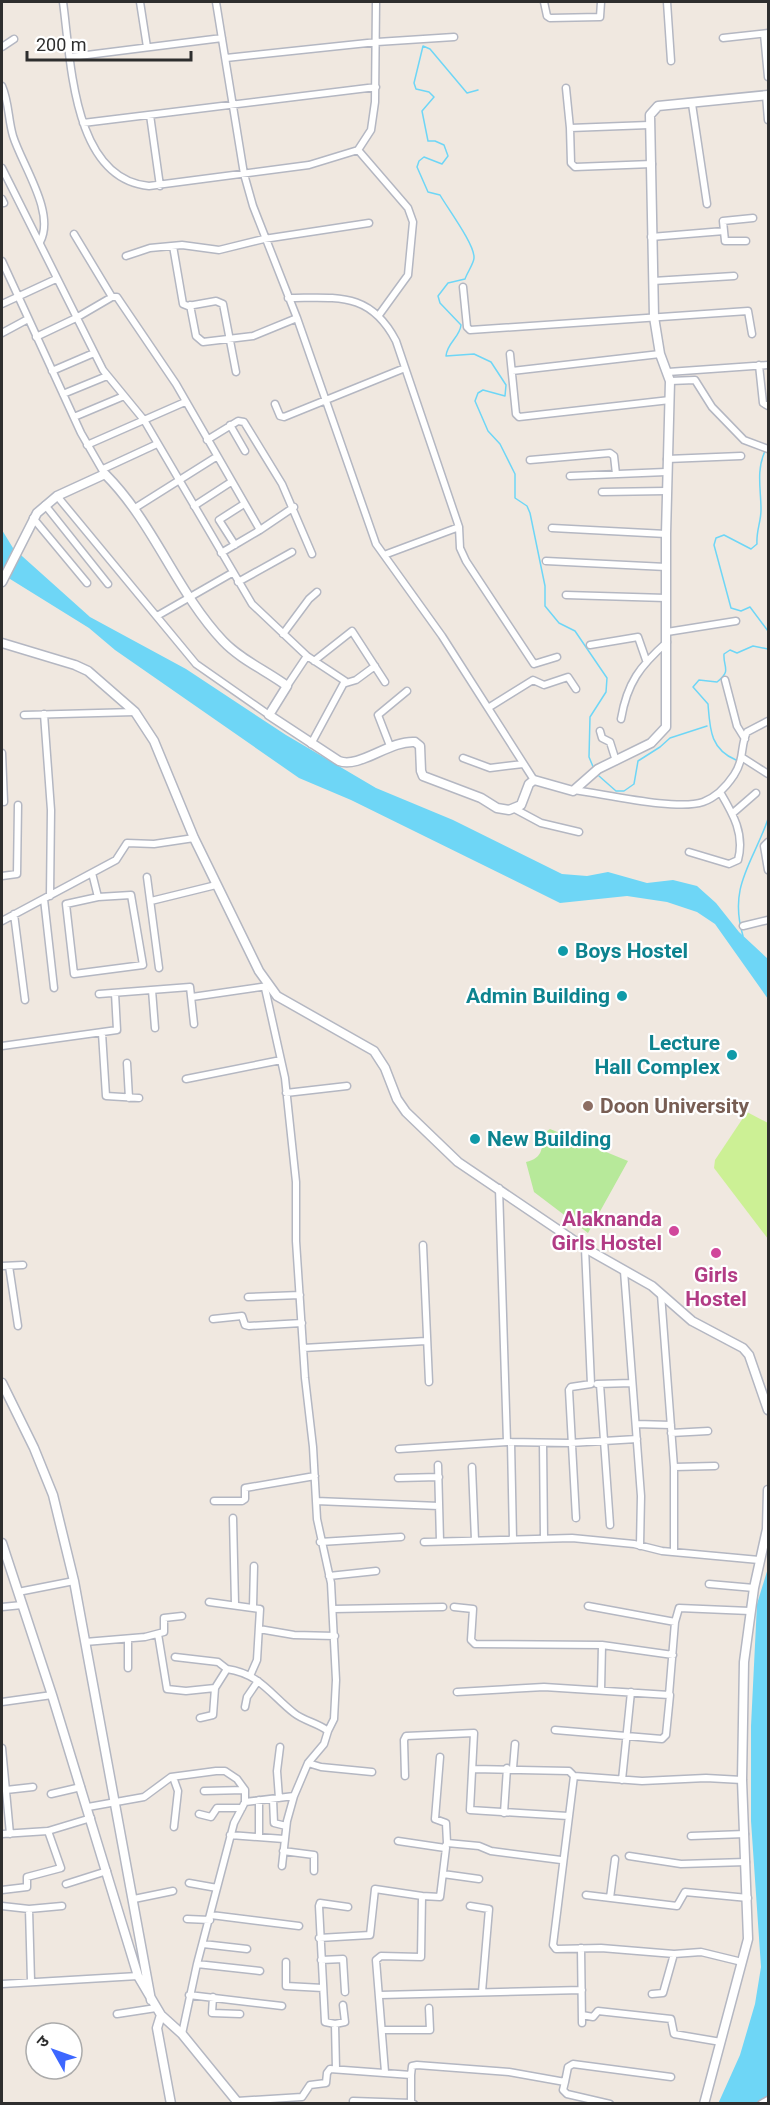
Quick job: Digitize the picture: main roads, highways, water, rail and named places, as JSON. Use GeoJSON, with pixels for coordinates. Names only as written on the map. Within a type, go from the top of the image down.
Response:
{"type":"FeatureCollection","features":[{"type":"Feature","properties":{"kind":"main road"},"geometry":{"type":"LineString","coordinates":[[2,582],[33,518],[57,496],[103,471],[135,508],[190,596],[228,646],[287,687],[269,715],[311,744],[347,764],[390,746],[404,742],[417,743],[423,776],[481,798],[497,808],[509,810],[520,805],[529,784],[534,780],[574,790],[598,769],[651,743],[666,727],[666,472],[670,400],[669,376],[660,354],[654,317],[650,115],[658,106],[767,95]]}},
{"type":"Feature","properties":{"kind":"main road"},"geometry":{"type":"LineString","coordinates":[[2,643],[88,671],[135,712],[154,741],[194,838],[267,987],[278,996],[374,1051],[385,1068],[397,1099],[406,1112],[443,1150],[585,1248],[661,1294],[692,1321],[744,1348],[749,1355],[768,1410]]}},
{"type":"Feature","properties":{"kind":"main road"},"geometry":{"type":"LineString","coordinates":[[2,1383],[34,1448],[49,1486],[74,1581],[113,1801],[156,2008],[157,2028],[171,2103]]}},
{"type":"Feature","properties":{"kind":"main road"},"geometry":{"type":"LineString","coordinates":[[704,2103],[748,1939],[742,1780],[744,1662],[750,1611],[767,1529],[768,1490]]}},
{"type":"Feature","properties":{"kind":"main road"},"geometry":{"type":"LineString","coordinates":[[2,1543],[88,1807],[138,1976],[156,2008],[182,2034],[238,2102]]}},
{"type":"Feature","properties":{"kind":"water"},"geometry":{"type":"Polygon","coordinates":[[[2,530],[13,548],[90,617],[186,669],[286,735],[376,788],[453,820],[562,874],[587,876],[608,872],[647,883],[673,880],[697,886],[716,903],[739,932],[768,959],[768,999],[715,924],[697,912],[667,902],[627,896],[560,903],[351,800],[299,778],[115,650],[89,628],[2,574],[2,530]]]}},
{"type":"Feature","properties":{"kind":"water"},"geometry":{"type":"Polygon","coordinates":[[[768,1568],[768,2097],[759,2103],[718,2104],[740,2055],[755,2004],[761,1967],[751,1821],[751,1726],[757,1604],[768,1568]]]}},
{"type":"Feature","properties":{"kind":"waterway"},"geometry":{"type":"LineString","coordinates":[[478,90],[467,93],[430,49],[423,46],[414,83],[416,89],[429,92],[434,97],[422,111],[428,141],[444,145],[448,156],[442,164],[424,157],[419,161],[417,167],[428,192],[440,195],[470,245],[474,258],[465,279],[448,283],[438,296],[440,303],[461,325],[446,356],[474,354],[491,362],[506,385],[505,396],[483,390],[478,393],[475,401],[488,431],[500,444],[515,474],[515,498],[527,506],[530,513],[545,586],[545,606],[559,623],[575,631],[607,678],[606,692],[590,717],[589,757],[594,769]]}},
{"type":"Feature","properties":{"kind":"waterway"},"geometry":{"type":"LineString","coordinates":[[765,451],[760,473],[761,510],[757,544],[751,549],[724,535],[716,538],[714,545],[731,608],[741,611],[750,607],[768,631]]}},
{"type":"Feature","properties":{"kind":"waterway"},"geometry":{"type":"LineString","coordinates":[[736,760],[716,744],[711,730],[708,704],[693,687],[699,680],[717,682],[722,678],[726,672],[724,654],[730,650],[737,653],[753,646],[768,649]]}},
{"type":"Feature","properties":{"kind":"waterway"},"geometry":{"type":"LineString","coordinates":[[599,776],[616,791],[624,791],[634,784],[638,761],[670,738],[707,726]]}},
{"type":"Feature","properties":{"kind":"waterway"},"geometry":{"type":"LineString","coordinates":[[743,936],[738,903],[740,889],[768,819]]}},
{"type":"Feature","properties":{"kind":"place","name":"Boys Hostel"},"geometry":{"type":"Point","coordinates":[563,951]}},
{"type":"Feature","properties":{"kind":"place","name":"Admin Building"},"geometry":{"type":"Point","coordinates":[622,996]}},
{"type":"Feature","properties":{"kind":"place","name":"Lecture Hall Complex"},"geometry":{"type":"Point","coordinates":[732,1055]}},
{"type":"Feature","properties":{"kind":"place","name":"Doon University"},"geometry":{"type":"Point","coordinates":[588,1106]}},
{"type":"Feature","properties":{"kind":"place","name":"New Building"},"geometry":{"type":"Point","coordinates":[475,1139]}},
{"type":"Feature","properties":{"kind":"place","name":"Alaknanda Girls Hostel"},"geometry":{"type":"Point","coordinates":[674,1231]}},
{"type":"Feature","properties":{"kind":"place","name":"Girls Hostel"},"geometry":{"type":"Point","coordinates":[716,1253]}}]}
